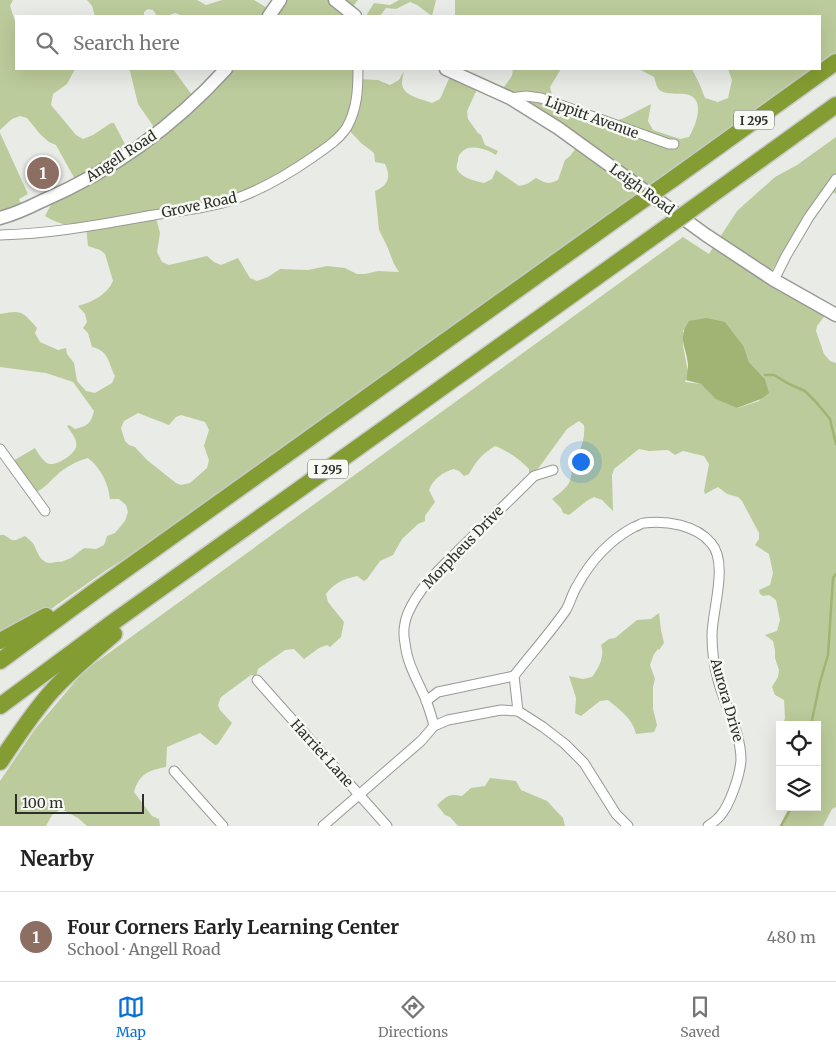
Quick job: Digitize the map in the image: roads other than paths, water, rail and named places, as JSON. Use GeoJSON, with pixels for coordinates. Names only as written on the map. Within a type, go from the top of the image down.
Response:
{"type":"FeatureCollection","features":[{"type":"Feature","properties":{"kind":"highway","name":"I 295"},"geometry":{"type":"LineString","coordinates":[[0,661],[836,62]]}},
{"type":"Feature","properties":{"kind":"highway","name":"I 295"},"geometry":{"type":"LineString","coordinates":[[0,706],[105,628],[836,106]]}},
{"type":"Feature","properties":{"kind":"highway"},"geometry":{"type":"LineString","coordinates":[[0,762],[39,706],[67,676],[212,552]]}},
{"type":"Feature","properties":{"kind":"highway"},"geometry":{"type":"LineString","coordinates":[[0,641],[119,574]]}},
{"type":"Feature","properties":{"kind":"street"},"geometry":{"type":"LineString","coordinates":[[270,15],[280,0]]}},
{"type":"Feature","properties":{"kind":"street"},"geometry":{"type":"LineString","coordinates":[[335,0],[354,15]]}},
{"type":"Feature","properties":{"kind":"street","name":"Angell Road"},"geometry":{"type":"LineString","coordinates":[[0,218],[58,195],[128,154],[188,107],[225,70]]}},
{"type":"Feature","properties":{"kind":"street","name":"Grove Road"},"geometry":{"type":"LineString","coordinates":[[0,235],[51,231],[183,210],[232,200],[264,187],[322,151],[346,129],[356,106],[358,70]]}},
{"type":"Feature","properties":{"kind":"street","name":"Leigh Road"},"geometry":{"type":"LineString","coordinates":[[448,70],[510,98],[558,128],[706,235],[774,280],[836,314]]}},
{"type":"Feature","properties":{"kind":"street","name":"Lippitt Avenue"},"geometry":{"type":"LineString","coordinates":[[510,98],[526,96],[541,98],[669,144],[674,144]]}},
{"type":"Feature","properties":{"kind":"street"},"geometry":{"type":"LineString","coordinates":[[774,280],[809,217],[836,180]]}},
{"type":"Feature","properties":{"kind":"street"},"geometry":{"type":"LineString","coordinates":[[0,448],[45,511]]}},
{"type":"Feature","properties":{"kind":"street","name":"Morpheus Drive"},"geometry":{"type":"LineString","coordinates":[[426,701],[412,672],[404,642],[404,627],[407,614],[415,598],[424,585],[534,476],[553,470]]}},
{"type":"Feature","properties":{"kind":"street","name":"Aurora Drive"},"geometry":{"type":"LineString","coordinates":[[514,676],[567,609],[576,587],[588,568],[610,544],[642,523],[666,522],[684,526],[701,534],[712,544],[717,554],[719,568],[712,634],[713,657],[718,680],[740,746],[741,762],[730,802],[720,817],[708,826]]}},
{"type":"Feature","properties":{"kind":"street"},"geometry":{"type":"LineString","coordinates":[[434,726],[426,701],[438,692],[514,676],[518,710]]}},
{"type":"Feature","properties":{"kind":"street","name":"Harriet Lane"},"geometry":{"type":"LineString","coordinates":[[257,680],[387,826]]}},
{"type":"Feature","properties":{"kind":"street"},"geometry":{"type":"LineString","coordinates":[[322,826],[421,741],[434,726],[448,720],[501,710],[518,710],[566,744],[584,764],[616,814],[628,826]]}},
{"type":"Feature","properties":{"kind":"street"},"geometry":{"type":"LineString","coordinates":[[174,771],[223,826]]}},
{"type":"Feature","properties":{"kind":"waterway"},"geometry":{"type":"LineString","coordinates":[[765,375],[774,375],[805,391],[830,419],[836,444]]}},
{"type":"Feature","properties":{"kind":"waterway"},"geometry":{"type":"LineString","coordinates":[[812,721],[828,655],[833,578],[836,574]]}},
{"type":"Feature","properties":{"kind":"waterway"},"geometry":{"type":"LineString","coordinates":[[781,826],[790,811]]}},
{"type":"Feature","properties":{"kind":"place","name":"Four Corners Early Learning Center"},"geometry":{"type":"Point","coordinates":[43,173]}}]}
